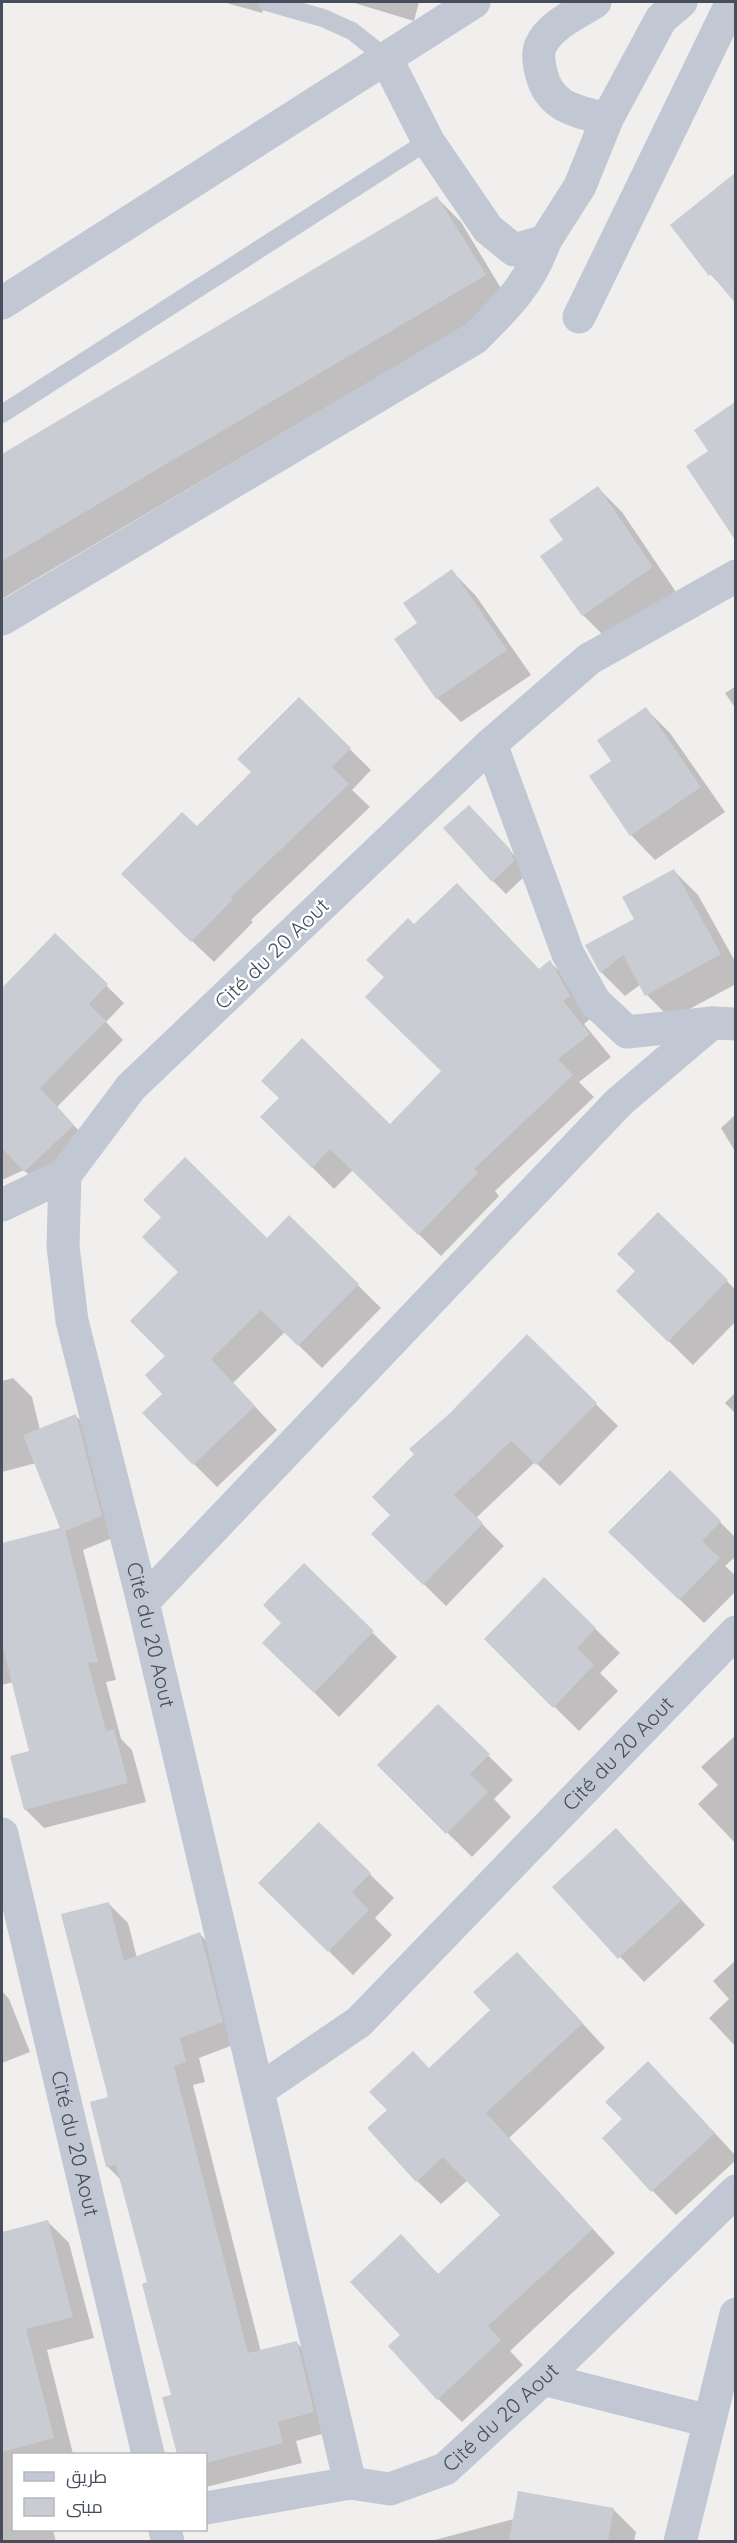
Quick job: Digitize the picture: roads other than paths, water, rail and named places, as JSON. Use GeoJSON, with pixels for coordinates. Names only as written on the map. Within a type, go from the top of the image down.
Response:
{"type":"FeatureCollection","features":[{"type":"Feature","properties":{"kind":"street"},"geometry":{"type":"LineString","coordinates":[[5,298],[474,2]]}},
{"type":"Feature","properties":{"kind":"street"},"geometry":{"type":"LineString","coordinates":[[595,2],[555,28],[541,45],[539,64],[544,87],[564,107],[607,119]]}},
{"type":"Feature","properties":{"kind":"street"},"geometry":{"type":"LineString","coordinates":[[2,619],[475,338],[513,301],[536,266],[545,241],[580,186],[607,119],[661,19],[681,2]]}},
{"type":"Feature","properties":{"kind":"street"},"geometry":{"type":"LineString","coordinates":[[579,316],[732,2]]}},
{"type":"Feature","properties":{"kind":"street"},"geometry":{"type":"LineString","coordinates":[[386,58],[428,141],[488,229],[514,250],[545,241]]}},
{"type":"Feature","properties":{"kind":"street","name":"Cité du 20 Aout"},"geometry":{"type":"LineString","coordinates":[[2,1205],[65,1175],[131,1087],[491,744],[589,659],[735,576]]}},
{"type":"Feature","properties":{"kind":"street"},"geometry":{"type":"LineString","coordinates":[[491,744],[568,954],[595,1002],[627,1032],[724,1024]]}},
{"type":"Feature","properties":{"kind":"street"},"geometry":{"type":"LineString","coordinates":[[143,1602],[619,1102],[724,1024]]}},
{"type":"Feature","properties":{"kind":"street","name":"Cité du 20 Aout"},"geometry":{"type":"LineString","coordinates":[[65,1175],[63,1246],[72,1321],[143,1602],[350,2483],[390,2489],[445,2469],[543,2379],[735,2191]]}},
{"type":"Feature","properties":{"kind":"street","name":"Cité du 20 Aout"},"geometry":{"type":"LineString","coordinates":[[259,2090],[359,2022],[735,1632]]}},
{"type":"Feature","properties":{"kind":"street","name":"Cité du 20 Aout"},"geometry":{"type":"LineString","coordinates":[[2,1834],[148,2453]]}},
{"type":"Feature","properties":{"kind":"street"},"geometry":{"type":"LineString","coordinates":[[680,2541],[735,2314]]}},
{"type":"Feature","properties":{"kind":"street"},"geometry":{"type":"LineString","coordinates":[[543,2379],[709,2421]]}},
{"type":"Feature","properties":{"kind":"street"},"geometry":{"type":"LineString","coordinates":[[207,2508],[350,2483]]}},
{"type":"Feature","properties":{"kind":"lane"},"geometry":{"type":"LineString","coordinates":[[267,2],[323,18],[352,31],[386,58]]}},
{"type":"Feature","properties":{"kind":"lane"},"geometry":{"type":"LineString","coordinates":[[2,414],[428,141]]}}]}
